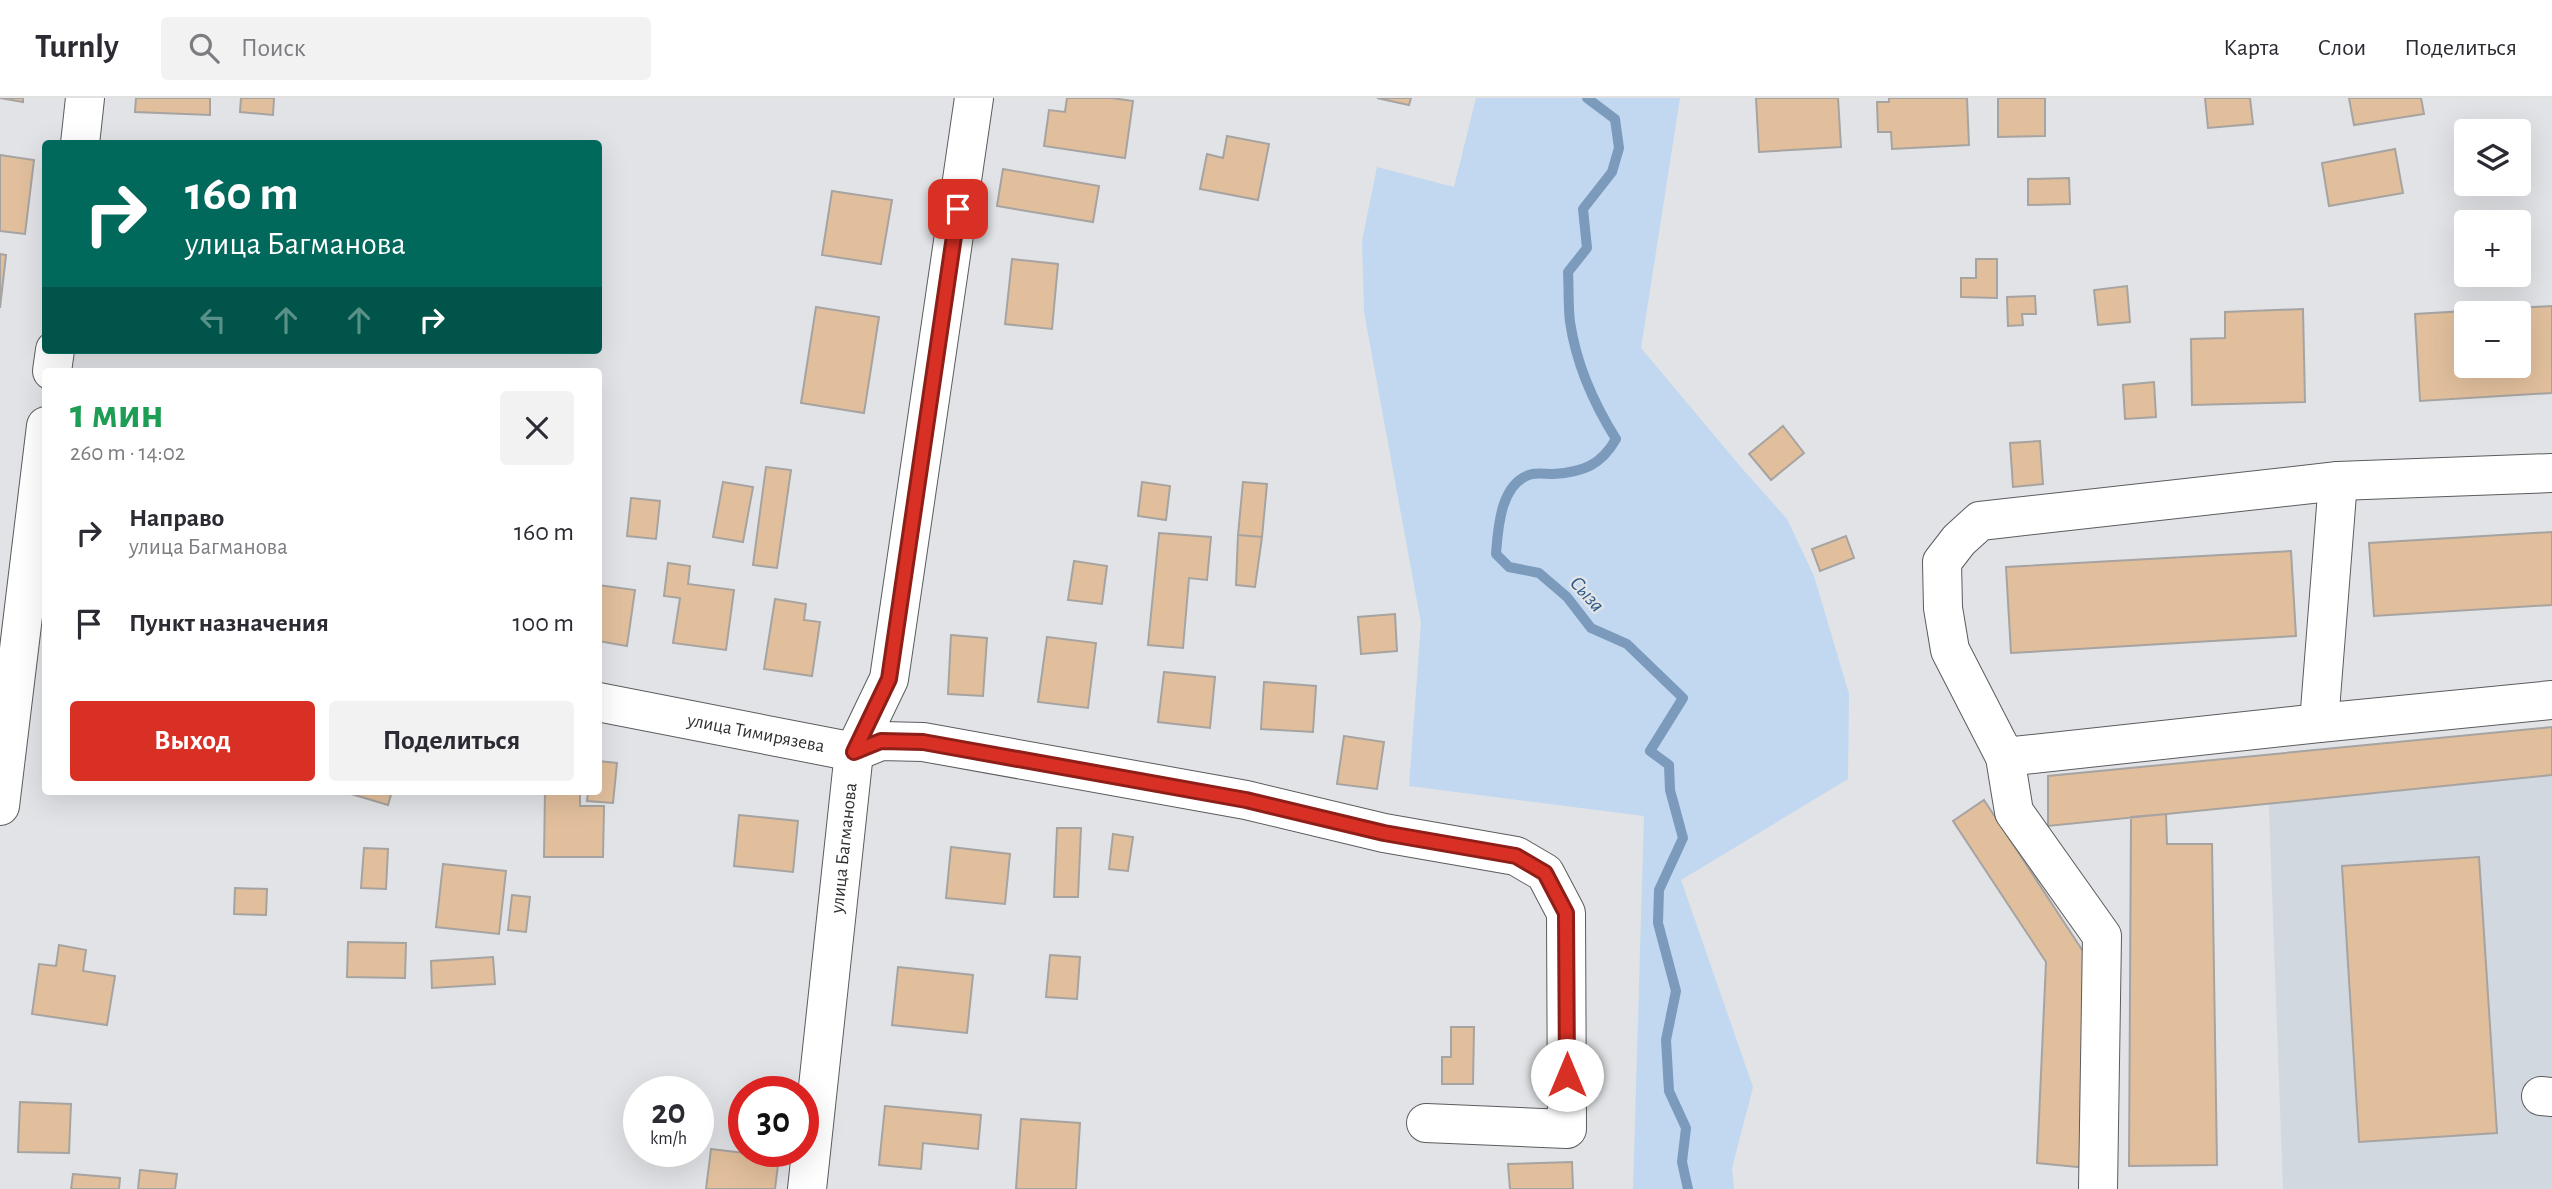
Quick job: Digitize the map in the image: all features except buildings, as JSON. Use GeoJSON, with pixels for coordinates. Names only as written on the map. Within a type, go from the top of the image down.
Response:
{"type":"FeatureCollection","features":[{"type":"Feature","properties":{"kind":"street"},"geometry":{"type":"LineString","coordinates":[[80,140],[85,98]]}},
{"type":"Feature","properties":{"kind":"street","name":"улица Багманова"},"geometry":{"type":"LineString","coordinates":[[807,1189],[854,752],[889,679],[974,98]]}},
{"type":"Feature","properties":{"kind":"street"},"geometry":{"type":"LineString","coordinates":[[0,806],[42,461]]}},
{"type":"Feature","properties":{"kind":"street"},"geometry":{"type":"LineString","coordinates":[[2098,1189],[2102,936],[2014,812],[2005,757],[1950,650],[1943,608],[1942,562],[1959,540],[1980,522],[2338,481],[2552,473]]}},
{"type":"Feature","properties":{"kind":"street"},"geometry":{"type":"LineString","coordinates":[[2319,723],[2338,481]]}},
{"type":"Feature","properties":{"kind":"street"},"geometry":{"type":"LineString","coordinates":[[2005,757],[2552,700]]}},
{"type":"Feature","properties":{"kind":"street","name":"улица Тимирязева"},"geometry":{"type":"LineString","coordinates":[[602,703],[854,752],[881,741],[923,742],[1246,800],[1384,833],[1516,856],[1545,873],[1566,913],[1567,1129],[1426,1123]]}},
{"type":"Feature","properties":{"kind":"shaded area"},"geometry":{"type":"Polygon","coordinates":[[[1476,98],[1680,98],[1641,348],[1787,519],[1814,576],[1849,694],[1848,779],[1681,880],[1753,1087],[1732,1168],[1734,1189],[1633,1189],[1644,816],[1409,786],[1421,623],[1364,312],[1362,241],[1377,167],[1454,187],[1476,98]]]}},
{"type":"Feature","properties":{"kind":"shaded area"},"geometry":{"type":"Polygon","coordinates":[[[2552,727],[2552,1189],[2283,1189],[2267,755],[2552,727]]]}},
{"type":"Feature","properties":{"kind":"waterway","name":"Сыза"},"geometry":{"type":"LineString","coordinates":[[1587,98],[1615,119],[1619,148],[1612,172],[1583,209],[1587,248],[1568,272],[1569,316],[1587,382],[1616,439],[1604,455],[1590,466],[1564,473],[1532,474],[1513,486],[1503,508],[1496,554],[1509,567],[1539,573],[1567,597],[1591,628],[1627,644],[1683,698],[1650,751],[1669,765],[1670,790],[1683,838],[1659,890],[1658,923],[1676,991],[1666,1040],[1669,1091],[1686,1128],[1682,1162],[1688,1189]]}},
{"type":"Feature","properties":{"kind":"route"},"geometry":{"type":"LineString","coordinates":[[958,209],[889,679],[854,752],[881,741],[923,742],[1246,800],[1384,833],[1516,856],[1545,873],[1566,913],[1567,1075]]}}]}
